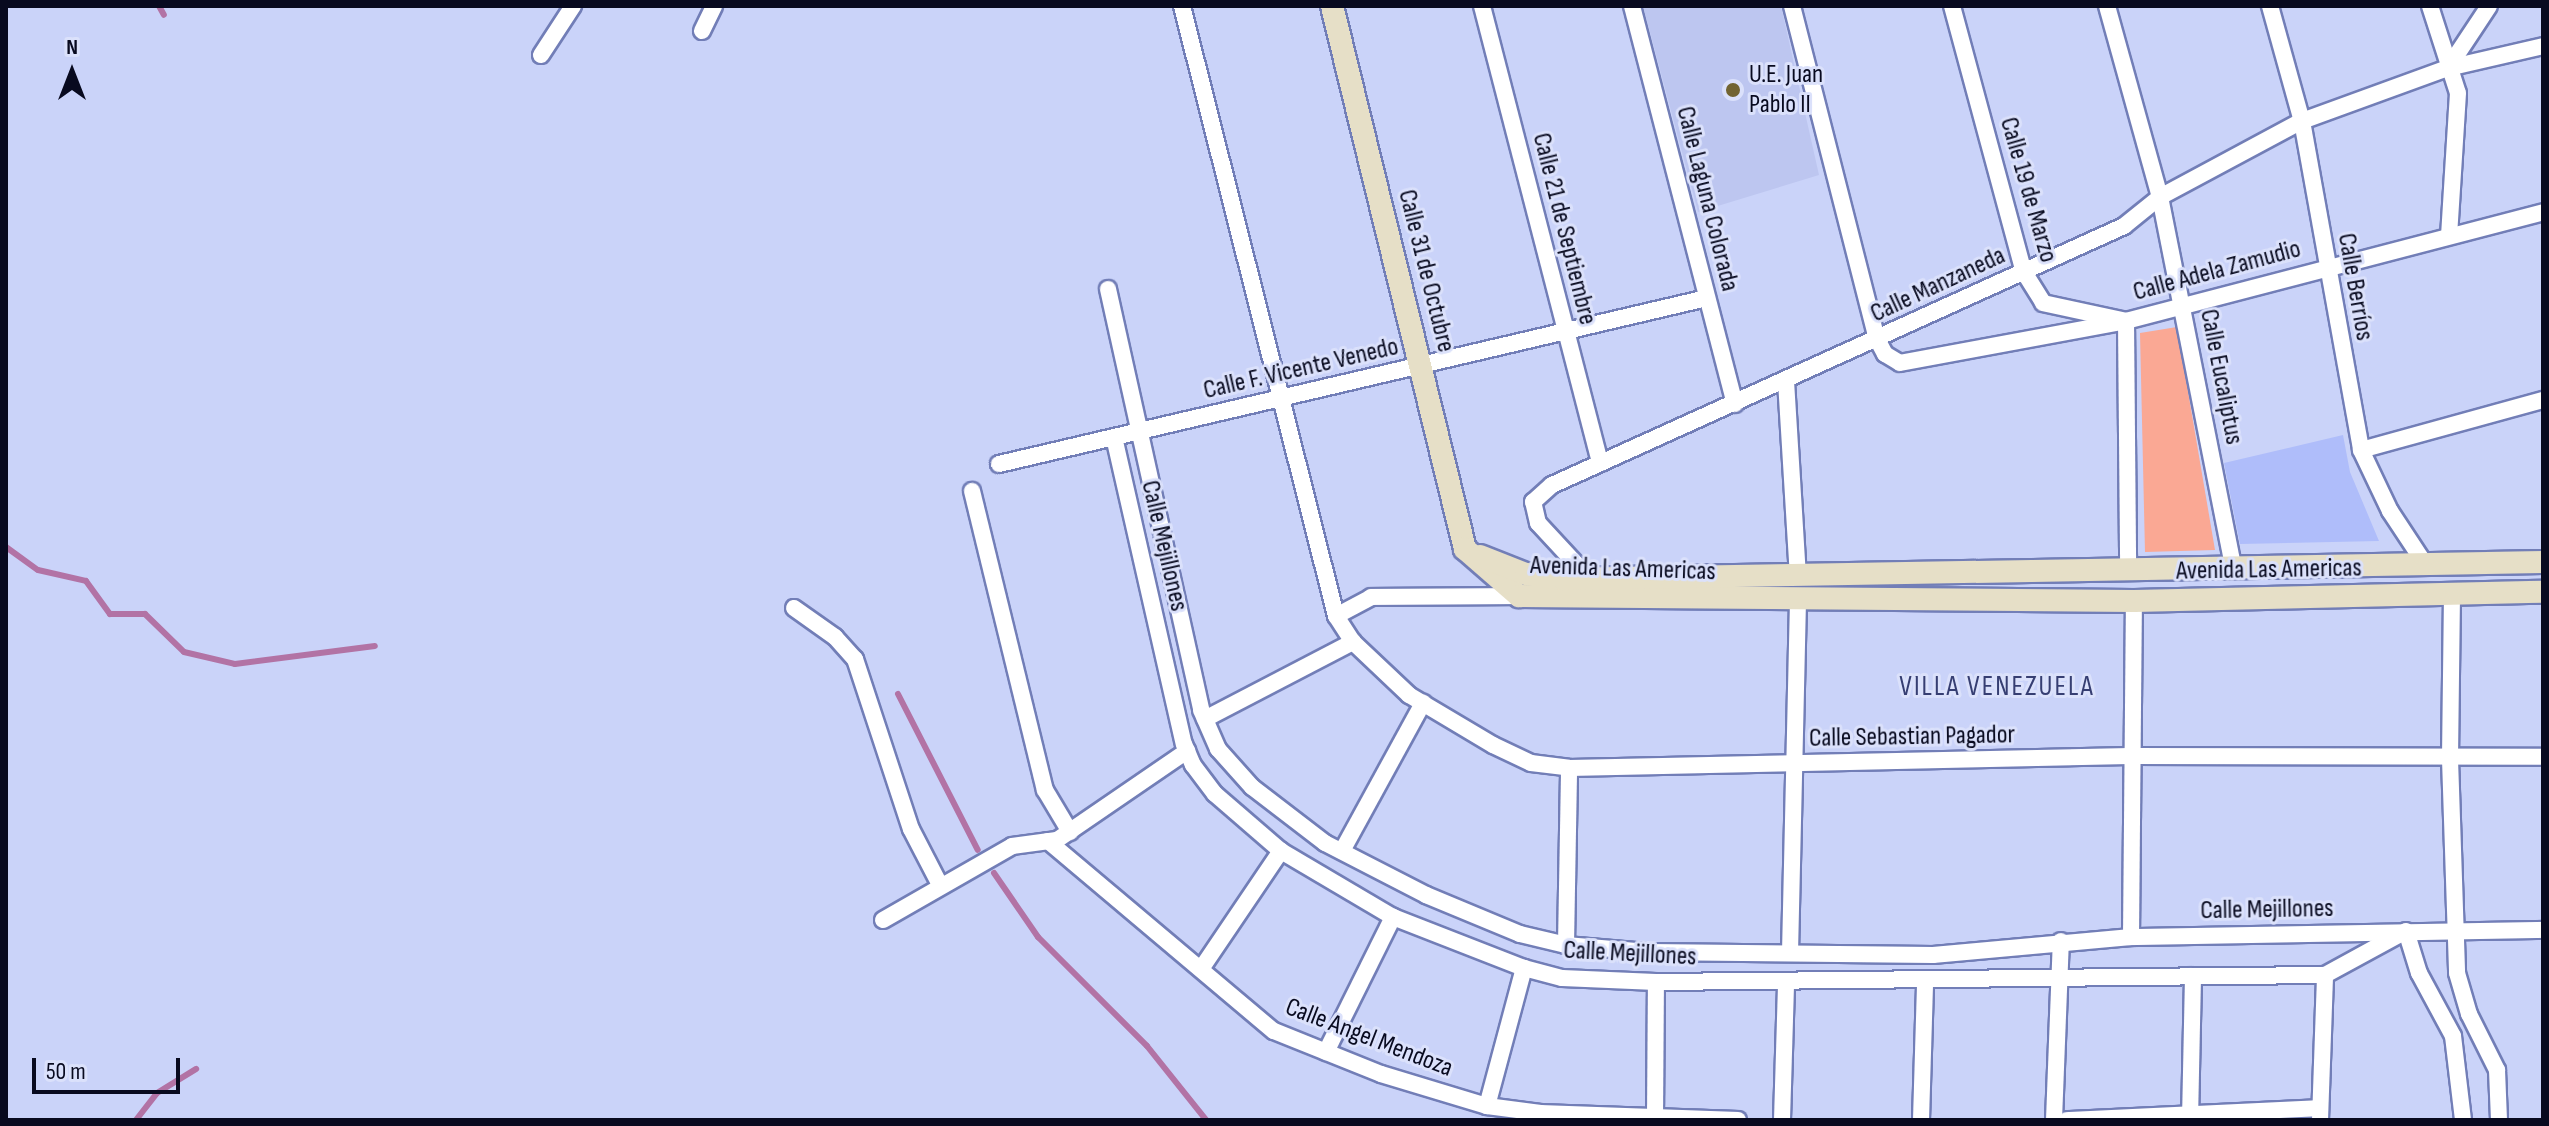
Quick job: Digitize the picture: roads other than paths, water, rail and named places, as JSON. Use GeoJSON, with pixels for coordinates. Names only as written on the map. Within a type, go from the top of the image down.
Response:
{"type":"FeatureCollection","features":[{"type":"Feature","properties":{"kind":"main road","name":"Calle 31 de Octubre"},"geometry":{"type":"LineString","coordinates":[[1332,6],[1465,549]]}},
{"type":"Feature","properties":{"kind":"main road","name":"Avenida Las Americas"},"geometry":{"type":"LineString","coordinates":[[1465,549],[1526,574],[1589,578],[2543,562]]}},
{"type":"Feature","properties":{"kind":"main road","name":"Avenida Las Americas"},"geometry":{"type":"LineString","coordinates":[[1465,549],[1519,596],[1798,601],[2134,601],[2543,592]]}},
{"type":"Feature","properties":{"kind":"street"},"geometry":{"type":"LineString","coordinates":[[541,55],[573,6]]}},
{"type":"Feature","properties":{"kind":"street"},"geometry":{"type":"LineString","coordinates":[[702,31],[714,6]]}},
{"type":"Feature","properties":{"kind":"street","name":"Calle Sebastian Pagador"},"geometry":{"type":"LineString","coordinates":[[1182,6],[1336,616],[1353,642],[1423,703],[1531,763],[1569,768],[2130,756],[2543,757]]}},
{"type":"Feature","properties":{"kind":"street","name":"Calle 21 de Septiembre"},"geometry":{"type":"LineString","coordinates":[[1482,6],[1600,463]]}},
{"type":"Feature","properties":{"kind":"street","name":"Calle Laguna Colorada"},"geometry":{"type":"LineString","coordinates":[[1632,6],[1735,404]]}},
{"type":"Feature","properties":{"kind":"street"},"geometry":{"type":"LineString","coordinates":[[1792,6],[1877,339]]}},
{"type":"Feature","properties":{"kind":"street","name":"Calle 19 de Marzo"},"geometry":{"type":"LineString","coordinates":[[1952,6],[2024,272],[2043,303],[2126,321]]}},
{"type":"Feature","properties":{"kind":"street","name":"Calle Eucaliptus"},"geometry":{"type":"LineString","coordinates":[[2107,6],[2160,197],[2233,567]]}},
{"type":"Feature","properties":{"kind":"street","name":"Calle Berríos"},"geometry":{"type":"LineString","coordinates":[[2270,6],[2302,121],[2361,450],[2390,511],[2425,564]]}},
{"type":"Feature","properties":{"kind":"street"},"geometry":{"type":"LineString","coordinates":[[2430,6],[2458,93],[2449,236]]}},
{"type":"Feature","properties":{"kind":"street"},"geometry":{"type":"LineString","coordinates":[[2448,68],[2489,6]]}},
{"type":"Feature","properties":{"kind":"street","name":"Calle Manzaneda"},"geometry":{"type":"LineString","coordinates":[[1589,578],[1538,523],[1533,502],[1552,485],[2124,226],[2160,197],[2302,121],[2448,68],[2543,46]]}},
{"type":"Feature","properties":{"kind":"street","name":"Calle Adela Zamudio"},"geometry":{"type":"LineString","coordinates":[[1877,339],[1885,354],[1900,363],[2126,321],[2543,212]]}},
{"type":"Feature","properties":{"kind":"street","name":"Calle Mejillones"},"geometry":{"type":"LineString","coordinates":[[1108,289],[1205,719],[1218,749],[1252,787],[1342,851],[1477,917],[1566,945],[1933,955],[2131,937],[2543,930]]}},
{"type":"Feature","properties":{"kind":"street","name":"Calle F. Vicente Venedo"},"geometry":{"type":"LineString","coordinates":[[999,464],[1707,298]]}},
{"type":"Feature","properties":{"kind":"street"},"geometry":{"type":"LineString","coordinates":[[2126,321],[2128,569]]}},
{"type":"Feature","properties":{"kind":"street"},"geometry":{"type":"LineString","coordinates":[[1786,381],[1798,575]]}},
{"type":"Feature","properties":{"kind":"street"},"geometry":{"type":"LineString","coordinates":[[2361,450],[2543,400]]}},
{"type":"Feature","properties":{"kind":"street","name":"Calle Mejillones"},"geometry":{"type":"LineString","coordinates":[[1114,437],[1187,751],[1215,794],[1281,851],[1393,917],[1524,968],[1562,978],[1656,982],[1925,982],[2325,975],[2406,931]]}},
{"type":"Feature","properties":{"kind":"street"},"geometry":{"type":"LineString","coordinates":[[972,491],[1045,790],[1070,832]]}},
{"type":"Feature","properties":{"kind":"street"},"geometry":{"type":"LineString","coordinates":[[2452,594],[2450,759],[2458,930],[2457,973],[2469,1014],[2497,1070],[2499,1120]]}},
{"type":"Feature","properties":{"kind":"street"},"geometry":{"type":"LineString","coordinates":[[1336,616],[1371,597],[1519,596]]}},
{"type":"Feature","properties":{"kind":"street"},"geometry":{"type":"LineString","coordinates":[[1790,953],[1791,764],[1798,601]]}},
{"type":"Feature","properties":{"kind":"street"},"geometry":{"type":"LineString","coordinates":[[2131,937],[2130,756],[2134,601]]}},
{"type":"Feature","properties":{"kind":"street"},"geometry":{"type":"LineString","coordinates":[[794,608],[835,637],[855,659],[911,829],[940,885]]}},
{"type":"Feature","properties":{"kind":"street"},"geometry":{"type":"LineString","coordinates":[[1205,719],[1353,642]]}},
{"type":"Feature","properties":{"kind":"street"},"geometry":{"type":"LineString","coordinates":[[1342,851],[1423,703]]}},
{"type":"Feature","properties":{"kind":"street"},"geometry":{"type":"LineString","coordinates":[[883,920],[1012,846],[1048,841],[1070,832],[1187,751]]}},
{"type":"Feature","properties":{"kind":"street"},"geometry":{"type":"LineString","coordinates":[[1566,945],[1569,768]]}},
{"type":"Feature","properties":{"kind":"street","name":"Calle Angel Mendoza"},"geometry":{"type":"LineString","coordinates":[[1048,841],[1274,1031],[1326,1052],[1487,1106],[1655,1118],[1738,1120]]}},
{"type":"Feature","properties":{"kind":"street"},"geometry":{"type":"LineString","coordinates":[[1201,969],[1281,851]]}},
{"type":"Feature","properties":{"kind":"street"},"geometry":{"type":"LineString","coordinates":[[1326,1052],[1393,917]]}},
{"type":"Feature","properties":{"kind":"street"},"geometry":{"type":"LineString","coordinates":[[2406,931],[2419,973],[2453,1036],[2463,1120]]}},
{"type":"Feature","properties":{"kind":"street"},"geometry":{"type":"LineString","coordinates":[[2054,1120],[2057,978],[2061,941]]}},
{"type":"Feature","properties":{"kind":"street"},"geometry":{"type":"LineString","coordinates":[[1487,1106],[1524,968]]}},
{"type":"Feature","properties":{"kind":"street"},"geometry":{"type":"LineString","coordinates":[[2067,1120],[2320,1114],[2325,975]]}},
{"type":"Feature","properties":{"kind":"street"},"geometry":{"type":"LineString","coordinates":[[2190,1116],[2193,976]]}},
{"type":"Feature","properties":{"kind":"street"},"geometry":{"type":"LineString","coordinates":[[1655,1118],[1651,1026],[1656,982]]}},
{"type":"Feature","properties":{"kind":"street"},"geometry":{"type":"LineString","coordinates":[[1921,1120],[1925,982]]}},
{"type":"Feature","properties":{"kind":"street"},"geometry":{"type":"LineString","coordinates":[[1782,1120],[1786,983]]}},
{"type":"Feature","properties":{"kind":"waterway"},"geometry":{"type":"LineString","coordinates":[[159,6],[164,15]]}},
{"type":"Feature","properties":{"kind":"waterway"},"geometry":{"type":"LineString","coordinates":[[6,547],[38,570],[86,581],[110,614],[145,614],[184,652],[235,664],[375,646]]}},
{"type":"Feature","properties":{"kind":"waterway"},"geometry":{"type":"LineString","coordinates":[[898,694],[978,850]]}},
{"type":"Feature","properties":{"kind":"waterway"},"geometry":{"type":"LineString","coordinates":[[994,873],[1038,937],[1147,1046],[1206,1120]]}},
{"type":"Feature","properties":{"kind":"waterway"},"geometry":{"type":"LineString","coordinates":[[136,1120],[157,1093],[196,1069]]}},
{"type":"Feature","properties":{"kind":"place","name":"U.E. Juan Pablo II"},"geometry":{"type":"Point","coordinates":[1733,90]}},
{"type":"Feature","properties":{"kind":"district","name":"VILLA VENEZUELA"},"geometry":{"type":"Point","coordinates":[1997,687]}}]}
